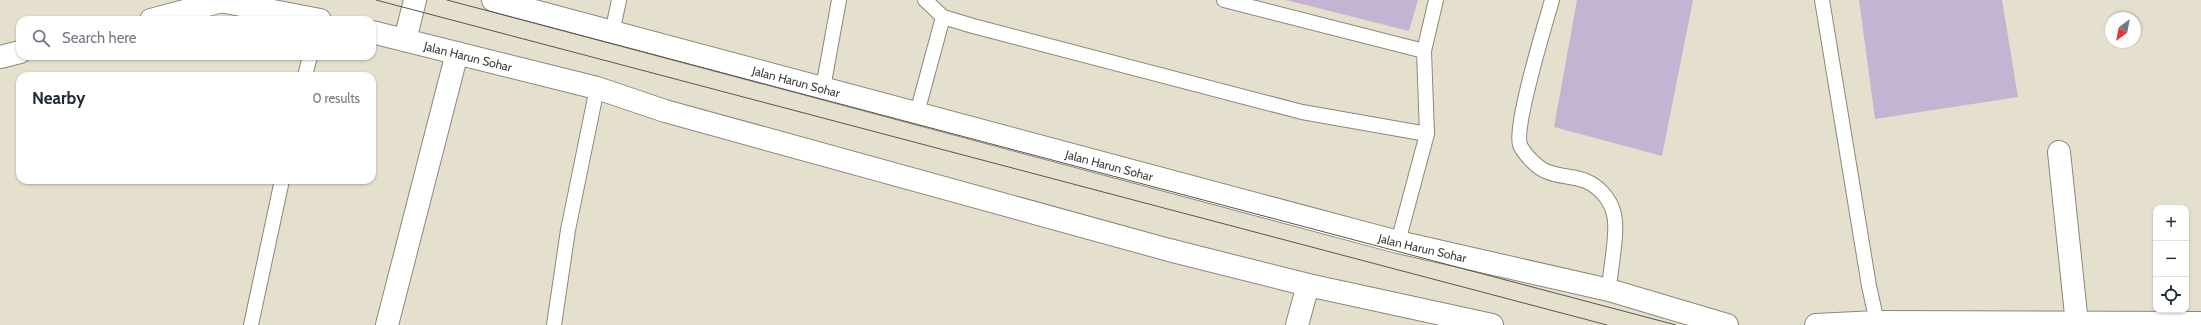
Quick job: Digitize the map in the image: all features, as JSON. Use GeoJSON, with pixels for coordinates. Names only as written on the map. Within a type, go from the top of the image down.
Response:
{"type":"FeatureCollection","features":[{"type":"Feature","properties":{"kind":"main road"},"geometry":{"type":"LineString","coordinates":[[405,40],[415,0]]}},
{"type":"Feature","properties":{"kind":"main road","name":"Jalan Harun Sohar"},"geometry":{"type":"LineString","coordinates":[[492,0],[1398,242],[1609,290],[1727,325]]}},
{"type":"Feature","properties":{"kind":"main road"},"geometry":{"type":"LineString","coordinates":[[165,16],[218,1],[298,16]]}},
{"type":"Feature","properties":{"kind":"main road","name":"Jalan Harun Sohar"},"geometry":{"type":"LineString","coordinates":[[376,33],[597,88],[680,115],[1169,250],[1308,285],[1492,325]]}},
{"type":"Feature","properties":{"kind":"main road"},"geometry":{"type":"LineString","coordinates":[[0,57],[16,53]]}},
{"type":"Feature","properties":{"kind":"main road"},"geometry":{"type":"LineString","coordinates":[[387,325],[457,53]]}},
{"type":"Feature","properties":{"kind":"main road"},"geometry":{"type":"LineString","coordinates":[[2059,152],[2077,324]]}},
{"type":"Feature","properties":{"kind":"main road"},"geometry":{"type":"LineString","coordinates":[[1297,325],[1308,285]]}},
{"type":"Feature","properties":{"kind":"main road"},"geometry":{"type":"LineString","coordinates":[[1816,325],[1877,322],[2005,324],[2201,323]]}},
{"type":"Feature","properties":{"kind":"lane"},"geometry":{"type":"LineString","coordinates":[[612,33],[619,0]]}},
{"type":"Feature","properties":{"kind":"lane"},"geometry":{"type":"LineString","coordinates":[[822,88],[839,0]]}},
{"type":"Feature","properties":{"kind":"lane"},"geometry":{"type":"LineString","coordinates":[[925,0],[943,17],[1302,112],[1427,134]]}},
{"type":"Feature","properties":{"kind":"lane"},"geometry":{"type":"LineString","coordinates":[[1224,0],[1424,51]]}},
{"type":"Feature","properties":{"kind":"lane"},"geometry":{"type":"LineString","coordinates":[[1398,242],[1427,134],[1424,51],[1436,0]]}},
{"type":"Feature","properties":{"kind":"lane"},"geometry":{"type":"LineString","coordinates":[[1552,0],[1519,128],[1520,145],[1530,159],[1547,172],[1586,181],[1604,195],[1611,203],[1615,221],[1609,290]]}},
{"type":"Feature","properties":{"kind":"lane"},"geometry":{"type":"LineString","coordinates":[[1822,0],[1869,286],[1877,322]]}},
{"type":"Feature","properties":{"kind":"lane"},"geometry":{"type":"LineString","coordinates":[[917,113],[943,17]]}},
{"type":"Feature","properties":{"kind":"lane"},"geometry":{"type":"LineString","coordinates":[[306,72],[309,60]]}},
{"type":"Feature","properties":{"kind":"lane"},"geometry":{"type":"LineString","coordinates":[[554,325],[568,230],[597,88]]}},
{"type":"Feature","properties":{"kind":"lane"},"geometry":{"type":"LineString","coordinates":[[251,325],[281,184]]}},
{"type":"Feature","properties":{"kind":"building"},"geometry":{"type":"Polygon","coordinates":[[[1286,0],[1418,0],[1409,31],[1286,0]]]}},
{"type":"Feature","properties":{"kind":"building"},"geometry":{"type":"Polygon","coordinates":[[[1577,0],[1693,0],[1662,156],[1554,127],[1577,0]]]}},
{"type":"Feature","properties":{"kind":"building"},"geometry":{"type":"Polygon","coordinates":[[[1859,0],[2002,0],[2018,97],[1875,119],[1859,0]]]}},
{"type":"Feature","properties":{"kind":"tram line"},"geometry":{"type":"LineString","coordinates":[[376,0],[1607,325]]}},
{"type":"Feature","properties":{"kind":"tram line"},"geometry":{"type":"LineString","coordinates":[[447,0],[1676,325]]}}]}
